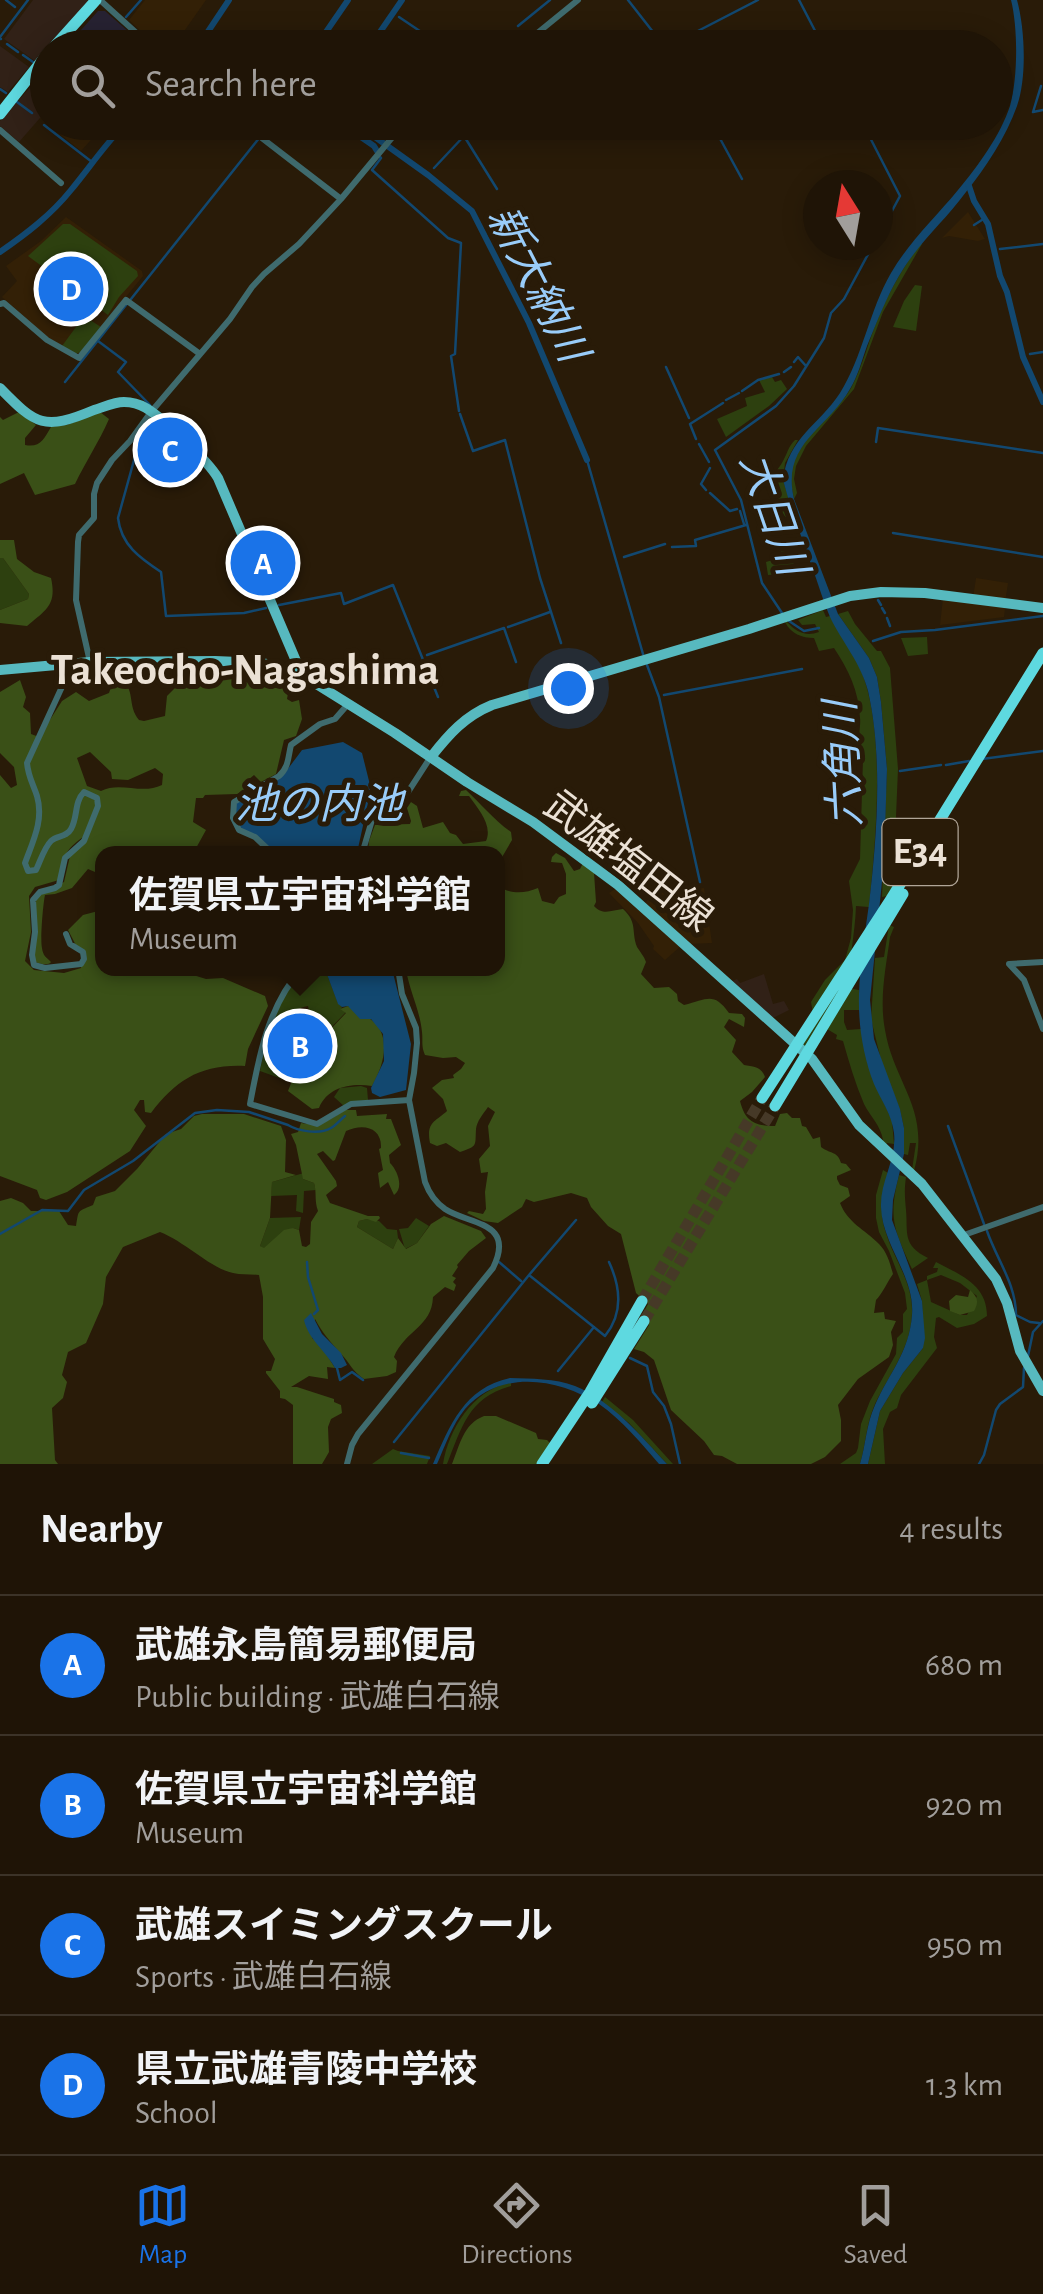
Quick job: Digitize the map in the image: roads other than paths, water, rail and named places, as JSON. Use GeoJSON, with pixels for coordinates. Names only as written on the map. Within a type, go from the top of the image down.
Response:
{"type":"FeatureCollection","features":[{"type":"Feature","properties":{"kind":"highway"},"geometry":{"type":"LineString","coordinates":[[69,30],[98,0]]}},
{"type":"Feature","properties":{"kind":"highway"},"geometry":{"type":"LineString","coordinates":[[0,111],[30,74]]}},
{"type":"Feature","properties":{"kind":"highway","name":"E34"},"geometry":{"type":"LineString","coordinates":[[775,1106],[799,1054],[1043,652]]}},
{"type":"Feature","properties":{"kind":"highway","name":"E34"},"geometry":{"type":"LineString","coordinates":[[762,1098],[799,1054],[1043,663]]}},
{"type":"Feature","properties":{"kind":"highway"},"geometry":{"type":"LineString","coordinates":[[623,1346],[642,1301]]}},
{"type":"Feature","properties":{"kind":"highway"},"geometry":{"type":"LineString","coordinates":[[542,1464],[644,1321]]}},
{"type":"Feature","properties":{"kind":"highway"},"geometry":{"type":"LineString","coordinates":[[550,1464],[556,1449]]}},
{"type":"Feature","properties":{"kind":"main road"},"geometry":{"type":"LineString","coordinates":[[0,388],[26,414],[47,422],[65,422],[119,402],[138,404],[214,470],[302,676]]}},
{"type":"Feature","properties":{"kind":"main road"},"geometry":{"type":"LineString","coordinates":[[431,757],[449,734],[492,704],[840,599],[881,592],[1043,608]]}},
{"type":"Feature","properties":{"kind":"main road","name":"武雄塩田線"},"geometry":{"type":"LineString","coordinates":[[0,670],[90,662],[263,663],[302,676],[533,822],[618,884],[812,1060],[860,1125],[922,1184],[1002,1290],[1020,1351],[1043,1391]]}},
{"type":"Feature","properties":{"kind":"street"},"geometry":{"type":"LineString","coordinates":[[98,0],[132,30]]}},
{"type":"Feature","properties":{"kind":"street"},"geometry":{"type":"LineString","coordinates":[[541,30],[578,0]]}},
{"type":"Feature","properties":{"kind":"street"},"geometry":{"type":"LineString","coordinates":[[0,130],[60,183]]}},
{"type":"Feature","properties":{"kind":"street"},"geometry":{"type":"LineString","coordinates":[[264,140],[341,199]]}},
{"type":"Feature","properties":{"kind":"street"},"geometry":{"type":"LineString","coordinates":[[90,662],[76,600],[78,538],[94,518],[94,494],[102,474],[264,274],[341,199],[390,140]]}},
{"type":"Feature","properties":{"kind":"street"},"geometry":{"type":"LineString","coordinates":[[0,304],[4,303],[47,340],[78,358],[126,300],[200,354]]}},
{"type":"Feature","properties":{"kind":"street"},"geometry":{"type":"LineString","coordinates":[[66,934],[70,944],[83,952],[81,964],[45,968],[34,965],[33,900],[40,892],[59,885],[65,858],[84,840],[98,806],[97,798],[90,793],[79,796],[71,829],[50,842],[36,870],[28,871],[25,862],[40,815],[27,763],[73,664]]}},
{"type":"Feature","properties":{"kind":"street"},"geometry":{"type":"LineString","coordinates":[[264,846],[256,837],[239,830],[233,818],[234,802],[279,776],[288,762],[290,745],[320,724],[335,720],[348,704]]}},
{"type":"Feature","properties":{"kind":"street"},"geometry":{"type":"LineString","coordinates":[[364,846],[372,820],[408,792],[431,757]]}},
{"type":"Feature","properties":{"kind":"street"},"geometry":{"type":"LineString","coordinates":[[1043,962],[1009,964],[1024,980],[1043,1029]]}},
{"type":"Feature","properties":{"kind":"street"},"geometry":{"type":"LineString","coordinates":[[296,976],[266,1034],[250,1104],[318,1124],[351,1104],[409,1100]]}},
{"type":"Feature","properties":{"kind":"street"},"geometry":{"type":"LineString","coordinates":[[347,1464],[358,1434],[498,1257],[498,1242],[490,1228],[447,1210],[428,1192],[424,1182],[409,1100],[417,1043],[399,976]]}},
{"type":"Feature","properties":{"kind":"street"},"geometry":{"type":"LineString","coordinates":[[962,1236],[1043,1207]]}},
{"type":"Feature","properties":{"kind":"water"},"geometry":{"type":"Polygon","coordinates":[[[1011,0],[1017,0],[1024,53],[1020,95],[1013,115],[1016,68],[1011,0]]]}},
{"type":"Feature","properties":{"kind":"water"},"geometry":{"type":"Polygon","coordinates":[[[993,140],[1001,140],[958,203],[899,276],[853,384],[800,450],[792,480],[794,499],[838,614],[869,658],[877,677],[887,769],[884,862],[870,1000],[874,1039],[904,1128],[904,1154],[892,1220],[922,1301],[925,1338],[923,1348],[880,1411],[868,1464],[860,1464],[872,1412],[903,1352],[912,1315],[909,1287],[887,1234],[881,1207],[893,1152],[893,1126],[870,1073],[859,1017],[860,971],[876,825],[876,743],[865,681],[827,611],[783,480],[798,442],[832,404],[848,379],[891,273],[993,140]]]}},
{"type":"Feature","properties":{"kind":"water","name":"池の内池"},"geometry":{"type":"Polygon","coordinates":[[[343,742],[362,753],[371,789],[359,846],[266,846],[239,827],[236,802],[284,774],[302,750],[343,742]]]}},
{"type":"Feature","properties":{"kind":"water"},"geometry":{"type":"Polygon","coordinates":[[[328,976],[394,976],[411,1044],[406,1090],[380,1097],[372,1093],[384,1061],[383,1034],[371,1019],[360,1019],[348,1006],[338,1004],[328,976]]]}},
{"type":"Feature","properties":{"kind":"water"},"geometry":{"type":"Polygon","coordinates":[[[311,1313],[347,1365],[335,1368],[313,1339],[304,1320],[311,1313]]]}},
{"type":"Feature","properties":{"kind":"water"},"geometry":{"type":"Polygon","coordinates":[[[510,1378],[543,1379],[588,1392],[625,1420],[667,1464],[659,1464],[599,1404],[565,1388],[530,1382],[512,1383],[479,1396],[460,1415],[437,1464],[433,1464],[453,1422],[470,1399],[494,1383],[510,1378]]]}},
{"type":"Feature","properties":{"kind":"waterway"},"geometry":{"type":"LineString","coordinates":[[6,0],[15,7]]}},
{"type":"Feature","properties":{"kind":"waterway"},"geometry":{"type":"LineString","coordinates":[[0,37],[28,0]]}},
{"type":"Feature","properties":{"kind":"waterway"},"geometry":{"type":"LineString","coordinates":[[126,17],[141,0]]}},
{"type":"Feature","properties":{"kind":"waterway"},"geometry":{"type":"LineString","coordinates":[[209,30],[229,0]]}},
{"type":"Feature","properties":{"kind":"waterway"},"geometry":{"type":"LineString","coordinates":[[327,30],[348,0]]}},
{"type":"Feature","properties":{"kind":"waterway","name":"新大納川"},"geometry":{"type":"LineString","coordinates":[[381,30],[402,0]]}},
{"type":"Feature","properties":{"kind":"waterway"},"geometry":{"type":"LineString","coordinates":[[518,26],[550,0]]}},
{"type":"Feature","properties":{"kind":"waterway"},"geometry":{"type":"LineString","coordinates":[[628,0],[651,30]]}},
{"type":"Feature","properties":{"kind":"waterway"},"geometry":{"type":"LineString","coordinates":[[700,30],[758,0]]}},
{"type":"Feature","properties":{"kind":"waterway","name":"大日川"},"geometry":{"type":"LineString","coordinates":[[799,0],[815,30]]}},
{"type":"Feature","properties":{"kind":"waterway"},"geometry":{"type":"LineString","coordinates":[[399,17],[418,30]]}},
{"type":"Feature","properties":{"kind":"waterway"},"geometry":{"type":"LineString","coordinates":[[7,44],[18,52]]}},
{"type":"Feature","properties":{"kind":"waterway"},"geometry":{"type":"LineString","coordinates":[[23,55],[30,60]]}},
{"type":"Feature","properties":{"kind":"waterway"},"geometry":{"type":"LineString","coordinates":[[1041,86],[1033,112],[1043,110]]}},
{"type":"Feature","properties":{"kind":"waterway"},"geometry":{"type":"LineString","coordinates":[[0,89],[6,93]]}},
{"type":"Feature","properties":{"kind":"waterway"},"geometry":{"type":"LineString","coordinates":[[17,102],[30,112]]}},
{"type":"Feature","properties":{"kind":"waterway"},"geometry":{"type":"LineString","coordinates":[[63,140],[92,162]]}},
{"type":"Feature","properties":{"kind":"waterway"},"geometry":{"type":"LineString","coordinates":[[0,252],[55,208],[110,140]]}},
{"type":"Feature","properties":{"kind":"waterway"},"geometry":{"type":"LineString","coordinates":[[131,299],[258,140]]}},
{"type":"Feature","properties":{"kind":"waterway"},"geometry":{"type":"LineString","coordinates":[[365,140],[377,151]]}},
{"type":"Feature","properties":{"kind":"waterway","name":"新大納川"},"geometry":{"type":"LineString","coordinates":[[379,140],[472,211],[529,323],[587,460]]}},
{"type":"Feature","properties":{"kind":"waterway"},"geometry":{"type":"LineString","coordinates":[[434,168],[460,140]]}},
{"type":"Feature","properties":{"kind":"waterway"},"geometry":{"type":"LineString","coordinates":[[466,140],[497,189]]}},
{"type":"Feature","properties":{"kind":"waterway"},"geometry":{"type":"LineString","coordinates":[[721,140],[742,179]]}},
{"type":"Feature","properties":{"kind":"waterway","name":"大日川"},"geometry":{"type":"LineString","coordinates":[[871,140],[887,170]]}},
{"type":"Feature","properties":{"kind":"waterway"},"geometry":{"type":"LineString","coordinates":[[380,157],[372,170],[448,238],[461,243],[455,354],[451,356],[459,411]]}},
{"type":"Feature","properties":{"kind":"waterway","name":"大日川"},"geometry":{"type":"LineString","coordinates":[[893,182],[900,196],[893,209]]}},
{"type":"Feature","properties":{"kind":"waterway"},"geometry":{"type":"LineString","coordinates":[[968,183],[988,224],[1023,357],[1043,402]]}},
{"type":"Feature","properties":{"kind":"waterway"},"geometry":{"type":"LineString","coordinates":[[974,225],[985,218]]}},
{"type":"Feature","properties":{"kind":"waterway"},"geometry":{"type":"LineString","coordinates":[[1000,249],[1043,244]]}},
{"type":"Feature","properties":{"kind":"waterway","name":"大日川"},"geometry":{"type":"LineString","coordinates":[[782,613],[762,583],[741,500],[715,450],[776,406],[794,386],[824,338],[831,313],[844,299],[865,260]]}},
{"type":"Feature","properties":{"kind":"waterway"},"geometry":{"type":"LineString","coordinates":[[65,382],[126,305]]}},
{"type":"Feature","properties":{"kind":"waterway"},"geometry":{"type":"LineString","coordinates":[[98,341],[126,362],[118,372],[150,405]]}},
{"type":"Feature","properties":{"kind":"waterway"},"geometry":{"type":"LineString","coordinates":[[1030,354],[1043,352]]}},
{"type":"Feature","properties":{"kind":"waterway"},"geometry":{"type":"LineString","coordinates":[[794,362],[798,357],[806,366]]}},
{"type":"Feature","properties":{"kind":"waterway"},"geometry":{"type":"LineString","coordinates":[[666,367],[689,418]]}},
{"type":"Feature","properties":{"kind":"waterway"},"geometry":{"type":"LineString","coordinates":[[784,372],[791,367]]}},
{"type":"Feature","properties":{"kind":"waterway"},"geometry":{"type":"LineString","coordinates":[[742,391],[758,380],[779,374]]}},
{"type":"Feature","properties":{"kind":"waterway"},"geometry":{"type":"LineString","coordinates":[[726,400],[739,393]]}},
{"type":"Feature","properties":{"kind":"waterway"},"geometry":{"type":"LineString","coordinates":[[696,439],[690,424],[723,403]]}},
{"type":"Feature","properties":{"kind":"waterway"},"geometry":{"type":"LineString","coordinates":[[460,414],[473,451],[505,440],[561,643]]}},
{"type":"Feature","properties":{"kind":"waterway"},"geometry":{"type":"LineString","coordinates":[[876,442],[878,428],[1043,453]]}},
{"type":"Feature","properties":{"kind":"waterway"},"geometry":{"type":"LineString","coordinates":[[141,435],[118,518],[127,543],[161,572],[166,616],[244,613],[266,608]]}},
{"type":"Feature","properties":{"kind":"waterway"},"geometry":{"type":"LineString","coordinates":[[699,444],[709,462]]}},
{"type":"Feature","properties":{"kind":"waterway"},"geometry":{"type":"LineString","coordinates":[[587,460],[643,654]]}},
{"type":"Feature","properties":{"kind":"waterway"},"geometry":{"type":"LineString","coordinates":[[706,490],[701,484],[710,468]]}},
{"type":"Feature","properties":{"kind":"waterway"},"geometry":{"type":"LineString","coordinates":[[710,493],[730,511],[737,509]]}},
{"type":"Feature","properties":{"kind":"waterway","name":"大日川"},"geometry":{"type":"LineString","coordinates":[[740,511],[744,524]]}},
{"type":"Feature","properties":{"kind":"waterway"},"geometry":{"type":"LineString","coordinates":[[672,547],[696,546],[695,540],[746,525]]}},
{"type":"Feature","properties":{"kind":"waterway"},"geometry":{"type":"LineString","coordinates":[[893,533],[1043,557]]}},
{"type":"Feature","properties":{"kind":"waterway"},"geometry":{"type":"LineString","coordinates":[[624,557],[665,544]]}},
{"type":"Feature","properties":{"kind":"waterway"},"geometry":{"type":"LineString","coordinates":[[279,605],[341,593],[344,604],[393,585],[438,697]]}},
{"type":"Feature","properties":{"kind":"waterway"},"geometry":{"type":"LineString","coordinates":[[878,600],[881,605]]}},
{"type":"Feature","properties":{"kind":"waterway"},"geometry":{"type":"LineString","coordinates":[[882,608],[885,613]]}},
{"type":"Feature","properties":{"kind":"waterway"},"geometry":{"type":"LineString","coordinates":[[508,627],[550,612]]}},
{"type":"Feature","properties":{"kind":"waterway"},"geometry":{"type":"LineString","coordinates":[[873,641],[901,632],[1043,616]]}},
{"type":"Feature","properties":{"kind":"waterway"},"geometry":{"type":"LineString","coordinates":[[887,618],[890,626]]}},
{"type":"Feature","properties":{"kind":"waterway","name":"大日川"},"geometry":{"type":"LineString","coordinates":[[789,621],[804,631],[819,628]]}},
{"type":"Feature","properties":{"kind":"waterway"},"geometry":{"type":"LineString","coordinates":[[427,655],[504,628],[516,662]]}},
{"type":"Feature","properties":{"kind":"waterway"},"geometry":{"type":"LineString","coordinates":[[647,665],[659,697],[700,882]]}},
{"type":"Feature","properties":{"kind":"waterway"},"geometry":{"type":"LineString","coordinates":[[664,695],[802,669]]}},
{"type":"Feature","properties":{"kind":"waterway"},"geometry":{"type":"LineString","coordinates":[[982,759],[1043,751]]}},
{"type":"Feature","properties":{"kind":"waterway"},"geometry":{"type":"LineString","coordinates":[[946,765],[969,761]]}},
{"type":"Feature","properties":{"kind":"waterway"},"geometry":{"type":"LineString","coordinates":[[900,771],[941,765]]}},
{"type":"Feature","properties":{"kind":"waterway"},"geometry":{"type":"LineString","coordinates":[[0,1234],[42,1210],[68,1211],[84,1190],[133,1161],[195,1113],[249,1112],[315,1132],[331,1128],[345,1116]]}},
{"type":"Feature","properties":{"kind":"waterway"},"geometry":{"type":"LineString","coordinates":[[948,1126],[984,1224]]}},
{"type":"Feature","properties":{"kind":"waterway"},"geometry":{"type":"LineString","coordinates":[[529,1275],[576,1220]]}},
{"type":"Feature","properties":{"kind":"waterway"},"geometry":{"type":"LineString","coordinates":[[987,1231],[1009,1282],[1016,1315],[1039,1323]]}},
{"type":"Feature","properties":{"kind":"waterway"},"geometry":{"type":"LineString","coordinates":[[307,1262],[318,1310],[314,1314]]}},
{"type":"Feature","properties":{"kind":"waterway"},"geometry":{"type":"LineString","coordinates":[[499,1262],[521,1281]]}},
{"type":"Feature","properties":{"kind":"waterway"},"geometry":{"type":"LineString","coordinates":[[394,1442],[529,1275],[605,1336],[615,1319],[618,1300],[609,1262]]}},
{"type":"Feature","properties":{"kind":"waterway"},"geometry":{"type":"LineString","coordinates":[[1028,1356],[1033,1332],[1043,1321]]}},
{"type":"Feature","properties":{"kind":"waterway"},"geometry":{"type":"LineString","coordinates":[[558,1371],[594,1327]]}},
{"type":"Feature","properties":{"kind":"waterway"},"geometry":{"type":"LineString","coordinates":[[630,1358],[647,1366],[653,1392],[671,1424],[680,1464]]}},
{"type":"Feature","properties":{"kind":"waterway"},"geometry":{"type":"LineString","coordinates":[[337,1368],[340,1380],[352,1372],[363,1380]]}},
{"type":"Feature","properties":{"kind":"waterway"},"geometry":{"type":"LineString","coordinates":[[979,1464],[996,1410],[1023,1387],[1024,1368]]}},
{"type":"Feature","properties":{"kind":"waterway"},"geometry":{"type":"LineString","coordinates":[[401,1453],[429,1458]]}},
{"type":"Feature","properties":{"kind":"tunnel"},"geometry":{"type":"LineString","coordinates":[[642,1301],[762,1098]]}},
{"type":"Feature","properties":{"kind":"tunnel"},"geometry":{"type":"LineString","coordinates":[[644,1321],[775,1106]]}},
{"type":"Feature","properties":{"kind":"place","name":"県立武雄青陵中学校"},"geometry":{"type":"Point","coordinates":[71,289]}},
{"type":"Feature","properties":{"kind":"place","name":"武雄スイミングスクール"},"geometry":{"type":"Point","coordinates":[170,450]}},
{"type":"Feature","properties":{"kind":"place","name":"武雄永島簡易郵便局"},"geometry":{"type":"Point","coordinates":[263,563]}},
{"type":"Feature","properties":{"kind":"place","name":"佐賀県立宇宙科学館"},"geometry":{"type":"Point","coordinates":[300,1046]}},
{"type":"Feature","properties":{"kind":"district","name":"Takeocho-Nagashima"},"geometry":{"type":"Point","coordinates":[245,670]}},
{"type":"Feature","properties":{"kind":"water label","name":"六角川"},"geometry":{"type":"Point","coordinates":[844,764]}}]}
